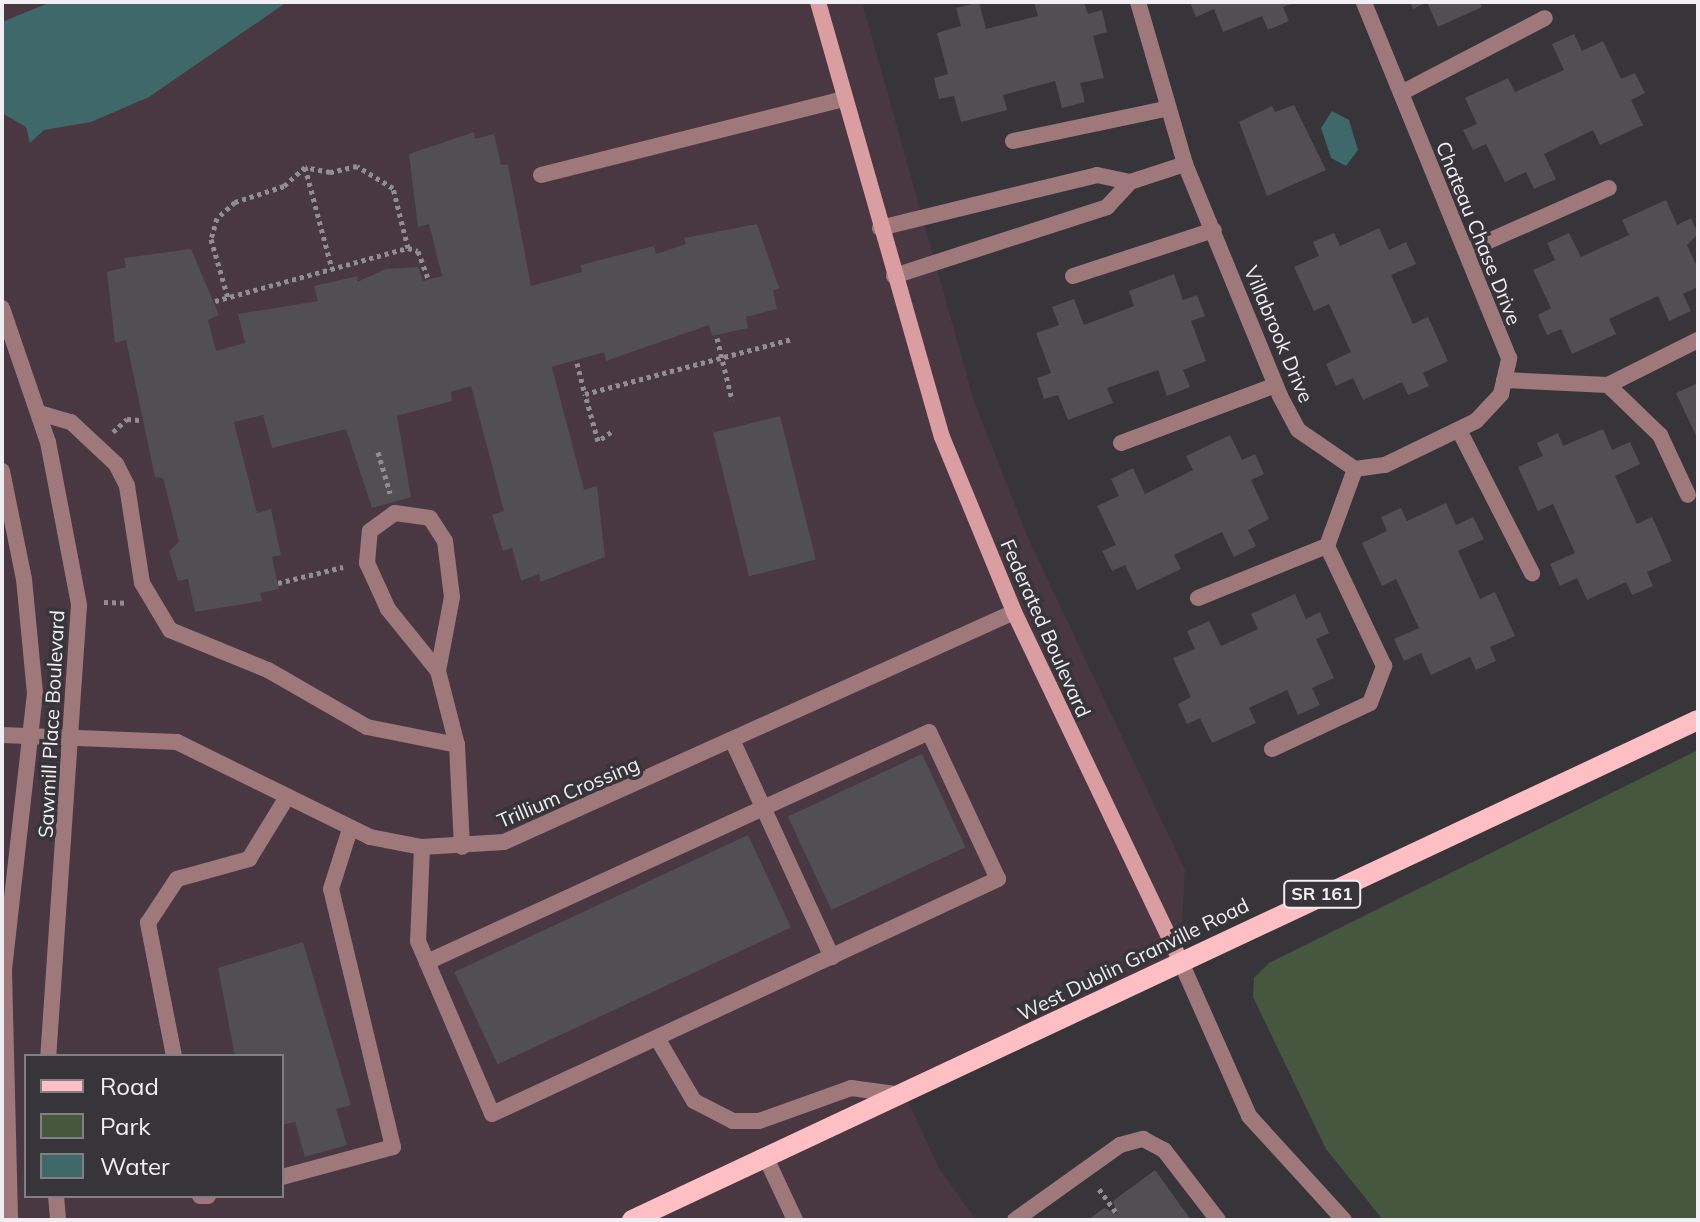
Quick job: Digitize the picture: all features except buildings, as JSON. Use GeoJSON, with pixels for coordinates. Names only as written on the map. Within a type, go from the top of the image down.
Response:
{"type":"FeatureCollection","features":[{"type":"Feature","properties":{"kind":"main road","name":"Federated Boulevard"},"geometry":{"type":"LineString","coordinates":[[818,2],[843,99],[942,437],[1014,612],[1180,960]]}},
{"type":"Feature","properties":{"kind":"main road","name":"West Dublin Granville Road"},"geometry":{"type":"LineString","coordinates":[[632,1220],[904,1095],[1180,960],[1698,720]]}},
{"type":"Feature","properties":{"kind":"street","name":"Villabrook Drive"},"geometry":{"type":"LineString","coordinates":[[1138,2],[1185,164],[1276,385],[1298,430],[1355,469]]}},
{"type":"Feature","properties":{"kind":"street","name":"Chateau Chase Drive"},"geometry":{"type":"LineString","coordinates":[[1364,2],[1509,358],[1504,380]]}},
{"type":"Feature","properties":{"kind":"street"},"geometry":{"type":"LineString","coordinates":[[1401,93],[1545,18]]}},
{"type":"Feature","properties":{"kind":"street"},"geometry":{"type":"LineString","coordinates":[[541,175],[843,99]]}},
{"type":"Feature","properties":{"kind":"street"},"geometry":{"type":"LineString","coordinates":[[1013,141],[1169,108]]}},
{"type":"Feature","properties":{"kind":"street"},"geometry":{"type":"LineString","coordinates":[[894,276],[1107,207],[1130,182],[1185,164]]}},
{"type":"Feature","properties":{"kind":"street"},"geometry":{"type":"LineString","coordinates":[[880,228],[1097,175],[1130,182]]}},
{"type":"Feature","properties":{"kind":"street"},"geometry":{"type":"LineString","coordinates":[[1466,251],[1609,188]]}},
{"type":"Feature","properties":{"kind":"street"},"geometry":{"type":"LineString","coordinates":[[1073,276],[1214,230]]}},
{"type":"Feature","properties":{"kind":"street","name":"Sawmill Place Boulevard"},"geometry":{"type":"LineString","coordinates":[[2,308],[39,413],[76,571],[75,735],[48,1054]]}},
{"type":"Feature","properties":{"kind":"street"},"geometry":{"type":"LineString","coordinates":[[1272,749],[1370,703],[1384,666],[1327,546],[1355,469],[1426,447],[1459,430],[1501,394],[1504,380],[1608,385],[1698,340]]}},
{"type":"Feature","properties":{"kind":"street"},"geometry":{"type":"LineString","coordinates":[[1121,443],[1276,385]]}},
{"type":"Feature","properties":{"kind":"street"},"geometry":{"type":"LineString","coordinates":[[1608,385],[1660,435],[1688,495]]}},
{"type":"Feature","properties":{"kind":"street"},"geometry":{"type":"LineString","coordinates":[[39,413],[71,422],[116,464],[127,486],[142,583],[170,630],[278,676],[367,727],[457,745]]}},
{"type":"Feature","properties":{"kind":"street"},"geometry":{"type":"LineString","coordinates":[[1459,430],[1532,573]]}},
{"type":"Feature","properties":{"kind":"street","name":"Sawmill Place Boulevard"},"geometry":{"type":"LineString","coordinates":[[2,471],[32,637],[31,733],[4,971],[10,1220]]}},
{"type":"Feature","properties":{"kind":"street"},"geometry":{"type":"LineString","coordinates":[[438,671],[452,597],[445,541],[430,518],[395,513],[370,531],[367,563],[388,609],[438,671],[457,745],[462,847]]}},
{"type":"Feature","properties":{"kind":"street"},"geometry":{"type":"LineString","coordinates":[[1198,598],[1327,546]]}},
{"type":"Feature","properties":{"kind":"street","name":"Trillium Crossing"},"geometry":{"type":"LineString","coordinates":[[2,735],[31,733],[177,742],[237,766],[287,797],[350,829],[422,847],[462,847],[555,824],[1014,612]]}},
{"type":"Feature","properties":{"kind":"street"},"geometry":{"type":"LineString","coordinates":[[422,847],[418,941],[492,1114],[998,879],[929,732],[427,962]]}},
{"type":"Feature","properties":{"kind":"street"},"geometry":{"type":"LineString","coordinates":[[733,742],[832,957]]}},
{"type":"Feature","properties":{"kind":"street"},"geometry":{"type":"LineString","coordinates":[[174,1054],[148,923],[177,879],[249,859],[287,797]]}},
{"type":"Feature","properties":{"kind":"street"},"geometry":{"type":"LineString","coordinates":[[284,1176],[393,1147],[331,889],[350,829]]}},
{"type":"Feature","properties":{"kind":"street","name":"Federated Boulevard"},"geometry":{"type":"LineString","coordinates":[[1180,960],[1249,1116],[1344,1220]]}},
{"type":"Feature","properties":{"kind":"street"},"geometry":{"type":"LineString","coordinates":[[657,1038],[694,1101],[733,1121],[759,1121],[851,1088],[904,1095]]}},
{"type":"Feature","properties":{"kind":"street"},"geometry":{"type":"LineString","coordinates":[[1015,1220],[1120,1145],[1154,1143],[1218,1220]]}},
{"type":"Feature","properties":{"kind":"street"},"geometry":{"type":"LineString","coordinates":[[766,1158],[795,1220]]}},
{"type":"Feature","properties":{"kind":"street"},"geometry":{"type":"LineString","coordinates":[[56,1198],[58,1220]]}},
{"type":"Feature","properties":{"kind":"path"},"geometry":{"type":"LineString","coordinates":[[228,298],[211,239],[217,218],[305,167],[330,172],[357,166],[382,175],[393,188],[408,248]]}},
{"type":"Feature","properties":{"kind":"path"},"geometry":{"type":"LineString","coordinates":[[305,167],[332,269]]}},
{"type":"Feature","properties":{"kind":"path"},"geometry":{"type":"LineString","coordinates":[[215,301],[408,248],[418,251],[428,279]]}},
{"type":"Feature","properties":{"kind":"path"},"geometry":{"type":"LineString","coordinates":[[717,338],[732,400]]}},
{"type":"Feature","properties":{"kind":"path"},"geometry":{"type":"LineString","coordinates":[[585,394],[791,339]]}},
{"type":"Feature","properties":{"kind":"path"},"geometry":{"type":"LineString","coordinates":[[577,363],[598,441],[611,432]]}},
{"type":"Feature","properties":{"kind":"path"},"geometry":{"type":"LineString","coordinates":[[113,432],[127,419],[140,420]]}},
{"type":"Feature","properties":{"kind":"path"},"geometry":{"type":"LineString","coordinates":[[378,452],[395,513]]}},
{"type":"Feature","properties":{"kind":"path"},"geometry":{"type":"LineString","coordinates":[[278,583],[343,567]]}},
{"type":"Feature","properties":{"kind":"path"},"geometry":{"type":"LineString","coordinates":[[104,602],[131,602]]}},
{"type":"Feature","properties":{"kind":"path"},"geometry":{"type":"LineString","coordinates":[[1086,1170],[1117,1214]]}},
{"type":"Feature","properties":{"kind":"shaded area"},"geometry":{"type":"Polygon","coordinates":[[[2,2],[862,2],[974,401],[1028,538],[1185,870],[1180,960],[905,1095],[939,1168],[976,1220],[2,1220],[2,2]]]}},
{"type":"Feature","properties":{"kind":"green space"},"geometry":{"type":"Polygon","coordinates":[[[1698,750],[1698,1220],[1383,1220],[1326,1149],[1253,997],[1254,978],[1269,963],[1698,750]]]}},
{"type":"Feature","properties":{"kind":"water"},"geometry":{"type":"Polygon","coordinates":[[[51,2],[287,2],[149,97],[91,122],[44,130],[30,143],[26,127],[2,113],[2,22],[51,2]]]}},
{"type":"Feature","properties":{"kind":"water"},"geometry":{"type":"Polygon","coordinates":[[[1332,111],[1349,120],[1358,150],[1346,166],[1331,158],[1321,128],[1332,111]]]}}]}
